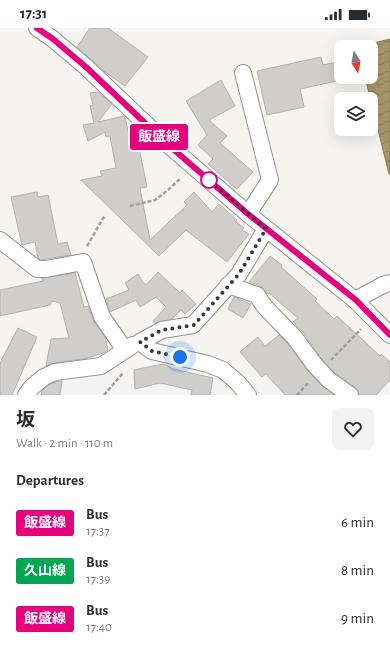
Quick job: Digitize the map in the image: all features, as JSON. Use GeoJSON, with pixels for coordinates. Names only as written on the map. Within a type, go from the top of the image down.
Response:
{"type":"FeatureCollection","features":[{"type":"Feature","properties":{"kind":"street"},"geometry":{"type":"LineString","coordinates":[[37,28],[53,39],[86,67],[165,142],[248,214],[356,300],[390,335]]}},
{"type":"Feature","properties":{"kind":"street"},"geometry":{"type":"LineString","coordinates":[[243,73],[270,180],[248,214]]}},
{"type":"Feature","properties":{"kind":"street"},"geometry":{"type":"LineString","coordinates":[[26,395],[32,387],[44,377],[55,372],[101,366],[125,350],[162,330],[194,325],[239,274],[266,229]]}},
{"type":"Feature","properties":{"kind":"street"},"geometry":{"type":"LineString","coordinates":[[0,240],[37,269],[46,269],[83,262],[102,317],[125,350]]}},
{"type":"Feature","properties":{"kind":"street"},"geometry":{"type":"LineString","coordinates":[[356,300],[390,283]]}},
{"type":"Feature","properties":{"kind":"street"},"geometry":{"type":"LineString","coordinates":[[228,285],[257,295],[264,306],[295,338],[314,364],[329,380],[350,395]]}},
{"type":"Feature","properties":{"kind":"street"},"geometry":{"type":"LineString","coordinates":[[140,342],[152,351],[208,364],[223,370],[237,382],[248,395]]}},
{"type":"Feature","properties":{"kind":"path"},"geometry":{"type":"LineString","coordinates":[[130,206],[155,200],[193,167]]}},
{"type":"Feature","properties":{"kind":"path"},"geometry":{"type":"LineString","coordinates":[[83,262],[88,242],[105,215]]}},
{"type":"Feature","properties":{"kind":"path"},"geometry":{"type":"LineString","coordinates":[[320,370],[373,318]]}},
{"type":"Feature","properties":{"kind":"water"},"geometry":{"type":"Polygon","coordinates":[[[390,39],[390,174],[378,130],[378,92],[369,92],[367,84],[378,84],[378,42],[390,39]]]}},
{"type":"Feature","properties":{"kind":"building"},"geometry":{"type":"Polygon","coordinates":[[[90,28],[108,28],[148,57],[125,86],[105,72],[77,47],[90,28]]]}},
{"type":"Feature","properties":{"kind":"building"},"geometry":{"type":"Polygon","coordinates":[[[321,57],[323,65],[334,63],[334,82],[300,89],[304,107],[267,115],[257,71],[321,57]]]}},
{"type":"Feature","properties":{"kind":"building"},"geometry":{"type":"Polygon","coordinates":[[[221,80],[235,106],[209,120],[227,136],[220,143],[253,172],[237,189],[208,164],[213,159],[198,145],[207,135],[186,101],[221,80]]]}},
{"type":"Feature","properties":{"kind":"building"},"geometry":{"type":"Polygon","coordinates":[[[98,92],[112,104],[98,122],[124,116],[131,144],[138,143],[147,187],[140,188],[150,240],[187,205],[184,202],[194,192],[212,212],[219,204],[237,220],[236,222],[244,228],[242,230],[249,234],[227,262],[186,230],[159,256],[81,180],[102,176],[100,171],[116,168],[110,136],[106,137],[105,132],[88,141],[83,125],[94,123],[90,106],[93,105],[90,93],[98,92]]]}},
{"type":"Feature","properties":{"kind":"building"},"geometry":{"type":"Polygon","coordinates":[[[37,192],[38,197],[48,195],[58,244],[67,242],[71,255],[40,260],[38,258],[35,242],[22,245],[11,197],[37,192]]]}},
{"type":"Feature","properties":{"kind":"building"},"geometry":{"type":"Polygon","coordinates":[[[270,256],[282,265],[281,267],[317,299],[315,301],[334,319],[337,316],[380,356],[381,354],[390,362],[390,380],[376,395],[359,395],[356,388],[335,373],[321,358],[303,332],[293,322],[298,318],[269,293],[268,294],[261,286],[249,282],[270,256]]]}},
{"type":"Feature","properties":{"kind":"building"},"geometry":{"type":"Polygon","coordinates":[[[158,272],[180,293],[182,290],[196,304],[185,314],[181,310],[172,319],[155,323],[153,321],[166,307],[156,297],[140,307],[136,300],[110,312],[106,299],[129,290],[125,283],[138,274],[144,284],[147,284],[158,272]]]}},
{"type":"Feature","properties":{"kind":"building"},"geometry":{"type":"Polygon","coordinates":[[[75,273],[84,307],[88,306],[94,322],[105,337],[108,350],[88,358],[54,363],[46,366],[51,339],[69,338],[60,303],[52,301],[50,305],[0,316],[0,290],[43,281],[42,278],[75,273]]]}},
{"type":"Feature","properties":{"kind":"building"},"geometry":{"type":"Polygon","coordinates":[[[234,297],[251,304],[243,318],[228,309],[234,297]]]}},
{"type":"Feature","properties":{"kind":"building"},"geometry":{"type":"Polygon","coordinates":[[[18,328],[37,337],[12,395],[0,395],[0,363],[18,328]]]}},
{"type":"Feature","properties":{"kind":"building"},"geometry":{"type":"Polygon","coordinates":[[[279,335],[288,344],[307,370],[322,386],[334,395],[285,395],[266,374],[262,377],[240,352],[258,337],[265,346],[279,335]]]}},
{"type":"Feature","properties":{"kind":"building"},"geometry":{"type":"Polygon","coordinates":[[[163,364],[174,369],[213,378],[210,395],[191,395],[192,390],[160,383],[135,389],[134,370],[163,364]]]}},
{"type":"Feature","properties":{"kind":"building"},"geometry":{"type":"Polygon","coordinates":[[[62,381],[60,395],[41,395],[42,391],[49,385],[62,381]]]}},
{"type":"Feature","properties":{"kind":"bus line","name":"飯盛線"},"geometry":{"type":"LineString","coordinates":[[37,28],[53,39],[86,67],[165,142],[248,214],[356,300],[390,335]]}},
{"type":"Feature","properties":{"kind":"route"},"geometry":{"type":"LineString","coordinates":[[180,357],[152,351],[140,342],[162,330],[194,325],[239,274],[266,229],[209,180]]}}]}
